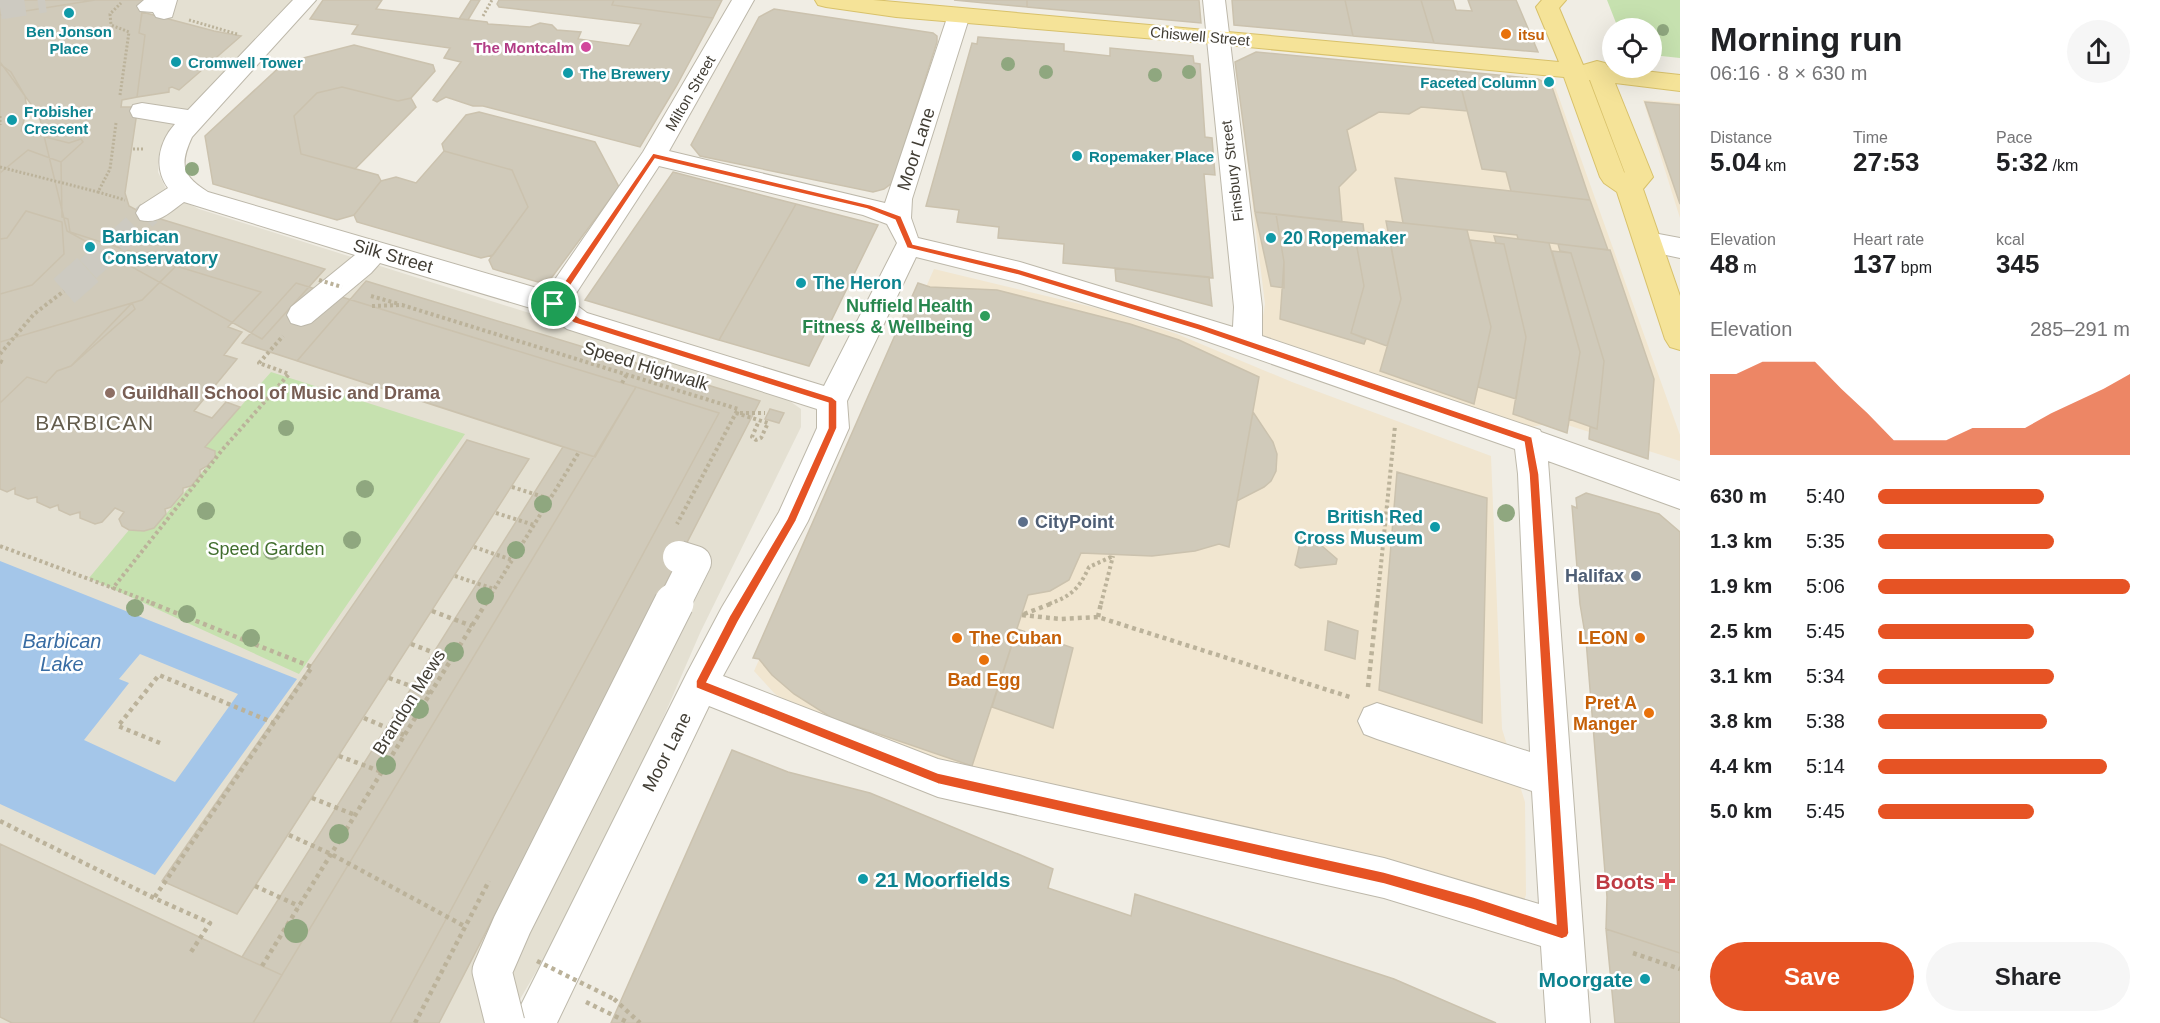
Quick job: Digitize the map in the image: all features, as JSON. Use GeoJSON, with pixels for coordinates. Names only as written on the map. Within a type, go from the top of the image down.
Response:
{"type":"FeatureCollection","features":[{"type":"Feature","properties":{"kind":"main road","name":"Chiswell Street"},"geometry":{"type":"LineString","coordinates":[[826,0],[896,5],[959,15],[1216,37],[1680,83]]}},
{"type":"Feature","properties":{"kind":"main road"},"geometry":{"type":"LineString","coordinates":[[1629,187],[1640,177],[1587,44],[1570,10],[1555,0],[1547,7],[1574,71],[1613,177],[1629,187],[1680,339]]}},
{"type":"Feature","properties":{"kind":"street"},"geometry":{"type":"LineString","coordinates":[[149,213],[183,190],[170,167],[173,149],[181,133],[305,0]]}},
{"type":"Feature","properties":{"kind":"street","name":"Milton Street"},"geometry":{"type":"LineString","coordinates":[[554,304],[653,156],[743,0]]}},
{"type":"Feature","properties":{"kind":"street","name":"Finsbury Street"},"geometry":{"type":"LineString","coordinates":[[1214,0],[1216,37],[1248,307],[1246,342]]}},
{"type":"Feature","properties":{"kind":"street","name":"Moor Lane"},"geometry":{"type":"LineString","coordinates":[[534,1023],[700,685],[734,619],[791,521],[833,428],[832,401],[900,261],[904,232],[899,199],[959,15]]}},
{"type":"Feature","properties":{"kind":"street"},"geometry":{"type":"LineString","coordinates":[[142,111],[194,119]]}},
{"type":"Feature","properties":{"kind":"street"},"geometry":{"type":"LineString","coordinates":[[653,156],[869,207],[904,232],[1018,272],[1246,342],[1542,444],[1680,495]]}},
{"type":"Feature","properties":{"kind":"street","name":"Silk Street"},"geometry":{"type":"LineString","coordinates":[[183,190],[199,199],[554,304],[577,321],[832,401]]}},
{"type":"Feature","properties":{"kind":"street"},"geometry":{"type":"LineString","coordinates":[[1648,242],[1680,248]]}},
{"type":"Feature","properties":{"kind":"street"},"geometry":{"type":"LineString","coordinates":[[301,315],[361,266],[374,251]]}},
{"type":"Feature","properties":{"kind":"street"},"geometry":{"type":"LineString","coordinates":[[1542,444],[1534,474],[1568,1023]]}},
{"type":"Feature","properties":{"kind":"street"},"geometry":{"type":"LineString","coordinates":[[505,1023],[492,971],[518,914],[695,562],[679,557]]}},
{"type":"Feature","properties":{"kind":"street"},"geometry":{"type":"LineString","coordinates":[[700,685],[938,778],[1384,878],[1474,903],[1562,933]]}},
{"type":"Feature","properties":{"kind":"street"},"geometry":{"type":"LineString","coordinates":[[1366,703],[1552,778]]}},
{"type":"Feature","properties":{"kind":"path"},"geometry":{"type":"LineString","coordinates":[[483,16],[492,0]]}},
{"type":"Feature","properties":{"kind":"path"},"geometry":{"type":"LineString","coordinates":[[213,28],[247,36]]}},
{"type":"Feature","properties":{"kind":"path"},"geometry":{"type":"LineString","coordinates":[[0,116],[0,125]]}},
{"type":"Feature","properties":{"kind":"path"},"geometry":{"type":"LineString","coordinates":[[0,167],[98,192]]}},
{"type":"Feature","properties":{"kind":"path"},"geometry":{"type":"LineString","coordinates":[[319,280],[342,287]]}},
{"type":"Feature","properties":{"kind":"path"},"geometry":{"type":"LineString","coordinates":[[0,354],[34,314],[64,291]]}},
{"type":"Feature","properties":{"kind":"path"},"geometry":{"type":"LineString","coordinates":[[368,295],[402,305]]}},
{"type":"Feature","properties":{"kind":"path","name":"Speed Highwalk"},"geometry":{"type":"LineString","coordinates":[[372,306],[402,305],[738,409]]}},
{"type":"Feature","properties":{"kind":"path"},"geometry":{"type":"LineString","coordinates":[[113,588],[223,449],[289,374],[259,363],[301,315]]}},
{"type":"Feature","properties":{"kind":"path"},"geometry":{"type":"LineString","coordinates":[[622,383],[627,374]]}},
{"type":"Feature","properties":{"kind":"path"},"geometry":{"type":"LineString","coordinates":[[1098,616],[1113,556],[1089,567],[1080,585],[1063,599],[1022,615],[1060,619],[1098,616],[1366,703],[1398,395]]}},
{"type":"Feature","properties":{"kind":"path"},"geometry":{"type":"LineString","coordinates":[[759,423],[752,435],[754,440],[761,438],[768,423],[736,413],[768,414]]}},
{"type":"Feature","properties":{"kind":"path","name":"Brandon Mews"},"geometry":{"type":"LineString","coordinates":[[262,966],[579,452]]}},
{"type":"Feature","properties":{"kind":"path"},"geometry":{"type":"LineString","coordinates":[[512,487],[550,499]]}},
{"type":"Feature","properties":{"kind":"path"},"geometry":{"type":"LineString","coordinates":[[496,513],[534,525]]}},
{"type":"Feature","properties":{"kind":"path"},"geometry":{"type":"LineString","coordinates":[[0,546],[312,667],[154,898]]}},
{"type":"Feature","properties":{"kind":"path"},"geometry":{"type":"LineString","coordinates":[[474,547],[512,560]]}},
{"type":"Feature","properties":{"kind":"path"},"geometry":{"type":"LineString","coordinates":[[455,576],[495,589]]}},
{"type":"Feature","properties":{"kind":"path"},"geometry":{"type":"LineString","coordinates":[[432,611],[471,626]]}},
{"type":"Feature","properties":{"kind":"path"},"geometry":{"type":"LineString","coordinates":[[411,644],[451,659]]}},
{"type":"Feature","properties":{"kind":"path"},"geometry":{"type":"LineString","coordinates":[[160,743],[118,726],[159,675],[274,723]]}},
{"type":"Feature","properties":{"kind":"path"},"geometry":{"type":"LineString","coordinates":[[389,678],[430,693]]}},
{"type":"Feature","properties":{"kind":"path"},"geometry":{"type":"LineString","coordinates":[[364,718],[404,735]]}},
{"type":"Feature","properties":{"kind":"path"},"geometry":{"type":"LineString","coordinates":[[339,756],[382,772]]}},
{"type":"Feature","properties":{"kind":"path"},"geometry":{"type":"LineString","coordinates":[[312,798],[355,815]]}},
{"type":"Feature","properties":{"kind":"path"},"geometry":{"type":"LineString","coordinates":[[0,821],[154,898],[210,923],[191,952]]}},
{"type":"Feature","properties":{"kind":"path"},"geometry":{"type":"LineString","coordinates":[[289,835],[331,854],[465,926],[415,1023]]}},
{"type":"Feature","properties":{"kind":"path"},"geometry":{"type":"LineString","coordinates":[[255,886],[299,906]]}},
{"type":"Feature","properties":{"kind":"path"},"geometry":{"type":"LineString","coordinates":[[1633,953],[1680,969]]}},
{"type":"Feature","properties":{"kind":"path"},"geometry":{"type":"LineString","coordinates":[[531,958],[614,999],[640,1023]]}},
{"type":"Feature","properties":{"kind":"path"},"geometry":{"type":"LineString","coordinates":[[591,1004],[629,1023]]}},
{"type":"Feature","properties":{"kind":"shaded area"},"geometry":{"type":"Polygon","coordinates":[[[0,0],[292,0],[189,108],[169,136],[159,155],[158,172],[166,189],[177,198],[199,209],[774,390],[801,409],[801,427],[700,633],[614,831],[570,914],[506,1023],[0,1023],[0,0]]]}},
{"type":"Feature","properties":{"kind":"shaded area"},"geometry":{"type":"Polygon","coordinates":[[[1256,52],[1553,81],[1680,435],[1680,461],[1558,422],[1515,430],[1259,340],[1265,304],[1235,62],[1256,52]]]}},
{"type":"Feature","properties":{"kind":"shaded area"},"geometry":{"type":"Polygon","coordinates":[[[1643,100],[1680,103],[1680,218],[1643,100]]]}},
{"type":"Feature","properties":{"kind":"shaded area","name":"CityPoint"},"geometry":{"type":"Polygon","coordinates":[[[934,269],[1105,310],[1177,334],[1292,382],[1491,456],[1502,729],[1525,802],[1526,895],[1520,910],[972,772],[811,716],[775,694],[754,671],[934,269]]]}},
{"type":"Feature","properties":{"kind":"green space"},"geometry":{"type":"Polygon","coordinates":[[[1607,0],[1680,0],[1680,58],[1662,56],[1662,18],[1614,18],[1607,0]]]}},
{"type":"Feature","properties":{"kind":"green space","name":"Speed Garden"},"geometry":{"type":"Polygon","coordinates":[[[271,372],[465,434],[299,674],[89,578],[129,530],[144,531],[154,528],[215,457],[215,451],[205,447],[271,372]]]}},
{"type":"Feature","properties":{"kind":"water","name":"Barbican Lake"},"geometry":{"type":"Polygon","coordinates":[[[0,561],[297,679],[155,875],[0,804],[0,561]],[[140,654],[119,679],[129,683],[84,740],[175,782],[238,694],[140,654]]]}},
{"type":"Feature","properties":{"kind":"building"},"geometry":{"type":"Polygon","coordinates":[[[0,0],[95,0],[0,15],[0,0]]]}},
{"type":"Feature","properties":{"kind":"building"},"geometry":{"type":"Polygon","coordinates":[[[95,0],[144,0],[139,33],[145,35],[137,97],[122,100],[121,107],[133,107],[137,112],[125,193],[129,206],[144,214],[325,269],[262,339],[67,231],[39,115],[0,62],[0,15],[95,0]]]}},
{"type":"Feature","properties":{"kind":"building","name":"The Brewery"},"geometry":{"type":"Polygon","coordinates":[[[323,0],[382,0],[376,9],[487,22],[488,24],[530,27],[540,23],[552,25],[557,30],[581,32],[578,39],[629,46],[641,24],[499,7],[497,4],[499,0],[614,0],[612,5],[713,18],[640,147],[483,106],[473,106],[446,97],[437,102],[433,100],[461,62],[444,58],[450,48],[352,34],[358,25],[310,19],[323,0]]]}},
{"type":"Feature","properties":{"kind":"building"},"geometry":{"type":"Polygon","coordinates":[[[471,0],[480,0],[468,20],[459,19],[471,0]]]}},
{"type":"Feature","properties":{"kind":"building"},"geometry":{"type":"Polygon","coordinates":[[[614,0],[722,0],[713,18],[612,5],[614,0]]]}},
{"type":"Feature","properties":{"kind":"building"},"geometry":{"type":"Polygon","coordinates":[[[954,0],[1027,0],[1027,7],[1016,6],[954,0]]]}},
{"type":"Feature","properties":{"kind":"building"},"geometry":{"type":"Polygon","coordinates":[[[1027,0],[1199,0],[1201,23],[1027,7],[1027,0]]]}},
{"type":"Feature","properties":{"kind":"building"},"geometry":{"type":"Polygon","coordinates":[[[1232,0],[1345,0],[1353,36],[1234,25],[1232,0]]]}},
{"type":"Feature","properties":{"kind":"building"},"geometry":{"type":"Polygon","coordinates":[[[1345,0],[1421,0],[1434,43],[1353,36],[1345,0]]]}},
{"type":"Feature","properties":{"kind":"building"},"geometry":{"type":"Polygon","coordinates":[[[1421,0],[1453,0],[1456,10],[1472,11],[1468,0],[1516,0],[1538,52],[1434,43],[1421,0]]]}},
{"type":"Feature","properties":{"kind":"building"},"geometry":{"type":"Polygon","coordinates":[[[774,9],[933,33],[937,36],[892,183],[884,189],[873,192],[700,156],[691,145],[759,17],[774,9]]]}},
{"type":"Feature","properties":{"kind":"building","name":"Cromwell Tower"},"geometry":{"type":"Polygon","coordinates":[[[142,12],[241,36],[179,90],[172,87],[169,88],[169,92],[137,97],[145,35],[139,33],[142,12]]]}},
{"type":"Feature","properties":{"kind":"building","name":"Ropemaker Place"},"geometry":{"type":"Polygon","coordinates":[[[978,37],[1064,44],[1064,51],[1110,56],[1110,48],[1193,56],[1194,63],[1200,64],[1205,137],[1212,138],[1215,175],[1204,174],[1213,278],[1063,263],[1064,244],[998,238],[999,227],[957,222],[959,210],[926,206],[972,43],[977,44],[978,37]]]}},
{"type":"Feature","properties":{"kind":"building"},"geometry":{"type":"Polygon","coordinates":[[[354,45],[433,65],[435,71],[411,98],[398,101],[342,87],[317,93],[294,116],[301,154],[378,175],[381,181],[354,215],[337,220],[213,184],[205,136],[284,63],[354,45]]]}},
{"type":"Feature","properties":{"kind":"building"},"geometry":{"type":"Polygon","coordinates":[[[1256,52],[1457,71],[1467,111],[1421,107],[1409,114],[1379,112],[1347,130],[1356,170],[1339,187],[1342,222],[1255,212],[1235,62],[1256,52]]]}},
{"type":"Feature","properties":{"kind":"building","name":"Frobisher Crescent"},"geometry":{"type":"Polygon","coordinates":[[[0,64],[11,72],[25,96],[27,109],[21,131],[35,135],[38,132],[48,135],[45,137],[69,143],[81,139],[83,142],[61,162],[28,150],[0,173],[0,64]]]}},
{"type":"Feature","properties":{"kind":"building"},"geometry":{"type":"Polygon","coordinates":[[[1457,71],[1538,79],[1552,87],[1590,200],[1511,191],[1506,172],[1482,169],[1457,71]]]}},
{"type":"Feature","properties":{"kind":"building"},"geometry":{"type":"Polygon","coordinates":[[[342,87],[398,101],[411,98],[416,107],[355,169],[301,154],[294,116],[317,93],[342,87]]]}},
{"type":"Feature","properties":{"kind":"building"},"geometry":{"type":"Polygon","coordinates":[[[1645,102],[1680,105],[1680,204],[1645,102]]]}},
{"type":"Feature","properties":{"kind":"building"},"geometry":{"type":"Polygon","coordinates":[[[479,112],[595,142],[619,187],[552,277],[538,282],[493,269],[489,260],[528,207],[512,170],[444,151],[442,144],[466,115],[479,112]]]}},
{"type":"Feature","properties":{"kind":"building","name":"Barbican Conservatory"},"geometry":{"type":"Polygon","coordinates":[[[28,150],[61,162],[62,217],[68,219],[70,232],[176,266],[142,300],[0,342],[0,294],[32,285],[64,254],[62,222],[26,211],[7,238],[0,239],[0,173],[28,150]]]}},
{"type":"Feature","properties":{"kind":"building"},"geometry":{"type":"Polygon","coordinates":[[[444,151],[512,170],[528,207],[493,255],[481,258],[357,222],[354,215],[381,181],[396,177],[416,183],[444,151]]]}},
{"type":"Feature","properties":{"kind":"building"},"geometry":{"type":"Polygon","coordinates":[[[673,172],[796,204],[719,340],[585,300],[673,172]]]}},
{"type":"Feature","properties":{"kind":"building"},"geometry":{"type":"Polygon","coordinates":[[[1395,178],[1590,200],[1608,250],[1518,239],[1517,235],[1403,223],[1395,178]]]}},
{"type":"Feature","properties":{"kind":"building","name":"The Heron"},"geometry":{"type":"Polygon","coordinates":[[[796,204],[878,225],[809,366],[719,340],[796,204]]]}},
{"type":"Feature","properties":{"kind":"building"},"geometry":{"type":"Polygon","coordinates":[[[26,211],[62,222],[64,254],[32,285],[0,294],[0,239],[7,238],[26,211]]]}},
{"type":"Feature","properties":{"kind":"building","name":"20 Ropemaker"},"geometry":{"type":"Polygon","coordinates":[[[1255,212],[1276,214],[1284,262],[1284,288],[1271,286],[1255,212]]]}},
{"type":"Feature","properties":{"kind":"building"},"geometry":{"type":"Polygon","coordinates":[[[1276,214],[1363,224],[1364,232],[1354,231],[1364,286],[1351,333],[1366,339],[1364,344],[1280,319],[1284,262],[1276,214]]]}},
{"type":"Feature","properties":{"kind":"building"},"geometry":{"type":"Polygon","coordinates":[[[1386,221],[1467,230],[1491,327],[1474,404],[1380,371],[1401,299],[1386,221]]]}},
{"type":"Feature","properties":{"kind":"building"},"geometry":{"type":"Polygon","coordinates":[[[1354,231],[1389,235],[1401,299],[1387,346],[1351,333],[1364,286],[1354,231]]]}},
{"type":"Feature","properties":{"kind":"building"},"geometry":{"type":"Polygon","coordinates":[[[1494,236],[1549,243],[1580,352],[1567,433],[1513,414],[1526,337],[1504,244],[1496,243],[1494,236]]]}},
{"type":"Feature","properties":{"kind":"building"},"geometry":{"type":"Polygon","coordinates":[[[1470,240],[1504,244],[1526,337],[1516,399],[1478,387],[1491,327],[1470,240]]]}},
{"type":"Feature","properties":{"kind":"building"},"geometry":{"type":"Polygon","coordinates":[[[1558,244],[1610,250],[1654,379],[1648,459],[1589,439],[1590,427],[1597,429],[1604,361],[1571,253],[1560,251],[1558,244]]]}},
{"type":"Feature","properties":{"kind":"building"},"geometry":{"type":"Polygon","coordinates":[[[1552,251],[1571,253],[1604,361],[1597,429],[1569,419],[1580,352],[1552,251]]]}},
{"type":"Feature","properties":{"kind":"building","name":"Guildhall School of Music and Drama"},"geometry":{"type":"Polygon","coordinates":[[[176,266],[261,292],[228,327],[242,332],[224,355],[237,359],[194,411],[212,418],[226,402],[240,407],[205,447],[215,451],[215,457],[200,470],[200,475],[191,486],[183,488],[183,493],[171,507],[165,509],[166,514],[154,528],[144,531],[129,530],[122,526],[119,519],[124,512],[115,508],[102,522],[95,524],[80,518],[80,512],[70,515],[59,510],[58,505],[50,508],[37,502],[37,497],[28,499],[15,494],[15,488],[7,492],[0,489],[0,403],[27,377],[46,383],[57,371],[71,366],[132,303],[142,300],[176,266]]]}},
{"type":"Feature","properties":{"kind":"building"},"geometry":{"type":"Polygon","coordinates":[[[1115,268],[1209,277],[1212,306],[1116,281],[1115,268]]]}},
{"type":"Feature","properties":{"kind":"building"},"geometry":{"type":"Polygon","coordinates":[[[366,281],[676,375],[675,379],[690,383],[691,380],[760,401],[439,1023],[12,1023],[0,1017],[0,844],[242,957],[563,447],[297,361],[366,281]]]}},
{"type":"Feature","properties":{"kind":"building"},"geometry":{"type":"Polygon","coordinates":[[[296,283],[636,387],[595,457],[242,343],[296,283]]]}},
{"type":"Feature","properties":{"kind":"building","name":"CityPoint"},"geometry":{"type":"Polygon","coordinates":[[[918,283],[930,287],[997,290],[1130,324],[1179,340],[1259,377],[1229,547],[1219,544],[1195,551],[1152,556],[1081,553],[1069,580],[1050,591],[1028,595],[972,766],[832,718],[794,694],[772,675],[759,659],[753,658],[918,283]]]}},
{"type":"Feature","properties":{"kind":"building"},"geometry":{"type":"Polygon","coordinates":[[[132,303],[135,309],[71,366],[57,371],[46,383],[27,377],[0,403],[0,342],[132,303]]]}},
{"type":"Feature","properties":{"kind":"building"},"geometry":{"type":"Polygon","coordinates":[[[636,387],[719,413],[390,1023],[253,1023],[636,387]]]}},
{"type":"Feature","properties":{"kind":"building"},"geometry":{"type":"Polygon","coordinates":[[[770,409],[784,413],[779,423],[765,419],[770,409]]]}},
{"type":"Feature","properties":{"kind":"building"},"geometry":{"type":"Polygon","coordinates":[[[1253,412],[1273,442],[1277,454],[1276,471],[1271,481],[1264,487],[1237,501],[1253,412]]]}},
{"type":"Feature","properties":{"kind":"building"},"geometry":{"type":"Polygon","coordinates":[[[467,440],[529,459],[237,914],[162,881],[467,440]]]}},
{"type":"Feature","properties":{"kind":"building"},"geometry":{"type":"Polygon","coordinates":[[[1397,472],[1487,498],[1482,723],[1379,690],[1397,472]]]}},
{"type":"Feature","properties":{"kind":"building"},"geometry":{"type":"Polygon","coordinates":[[[1586,493],[1659,514],[1680,532],[1680,953],[1606,929],[1607,897],[1586,640],[1580,604],[1572,506],[1577,508],[1576,498],[1586,493]]]}},
{"type":"Feature","properties":{"kind":"building"},"geometry":{"type":"Polygon","coordinates":[[[1307,533],[1337,559],[1336,564],[1300,568],[1295,565],[1302,534],[1307,533]]]}},
{"type":"Feature","properties":{"kind":"building"},"geometry":{"type":"Polygon","coordinates":[[[1328,621],[1358,631],[1355,659],[1325,650],[1328,621]]]}},
{"type":"Feature","properties":{"kind":"building"},"geometry":{"type":"Polygon","coordinates":[[[1017,629],[1073,648],[1053,728],[992,707],[1017,629]]]}},
{"type":"Feature","properties":{"kind":"building","name":"21 Moorfields"},"geometry":{"type":"Polygon","coordinates":[[[732,750],[788,772],[870,793],[1053,869],[1048,888],[1131,916],[1135,894],[1394,979],[1496,1023],[611,1023],[732,750]]]}},
{"type":"Feature","properties":{"kind":"building"},"geometry":{"type":"Polygon","coordinates":[[[0,844],[282,975],[253,1023],[12,1023],[0,1017],[0,844]]]}},
{"type":"Feature","properties":{"kind":"building","name":"Moorgate"},"geometry":{"type":"Polygon","coordinates":[[[1606,929],[1680,953],[1680,1023],[1615,1023],[1606,929]]]}},
{"type":"Feature","properties":{"kind":"tunnel"},"geometry":{"type":"LineString","coordinates":[[0,7],[45,0]]}},
{"type":"Feature","properties":{"kind":"tunnel"},"geometry":{"type":"LineString","coordinates":[[88,269],[149,213]]}},
{"type":"Feature","properties":{"kind":"tunnel"},"geometry":{"type":"LineString","coordinates":[[64,291],[90,268]]}},
{"type":"Feature","properties":{"kind":"place","name":"Ben Jonson Place"},"geometry":{"type":"Point","coordinates":[69,13]}},
{"type":"Feature","properties":{"kind":"place","name":"itsu"},"geometry":{"type":"Point","coordinates":[1506,34]}},
{"type":"Feature","properties":{"kind":"place","name":"The Montcalm"},"geometry":{"type":"Point","coordinates":[586,47]}},
{"type":"Feature","properties":{"kind":"place","name":"Cromwell Tower"},"geometry":{"type":"Point","coordinates":[176,62]}},
{"type":"Feature","properties":{"kind":"place","name":"The Brewery"},"geometry":{"type":"Point","coordinates":[568,73]}},
{"type":"Feature","properties":{"kind":"place","name":"Faceted Column"},"geometry":{"type":"Point","coordinates":[1549,82]}},
{"type":"Feature","properties":{"kind":"place","name":"Frobisher Crescent"},"geometry":{"type":"Point","coordinates":[12,120]}},
{"type":"Feature","properties":{"kind":"place","name":"Ropemaker Place"},"geometry":{"type":"Point","coordinates":[1077,156]}},
{"type":"Feature","properties":{"kind":"place","name":"20 Ropemaker"},"geometry":{"type":"Point","coordinates":[1271,238]}},
{"type":"Feature","properties":{"kind":"place","name":"Barbican Conservatory"},"geometry":{"type":"Point","coordinates":[90,247]}},
{"type":"Feature","properties":{"kind":"place","name":"The Heron"},"geometry":{"type":"Point","coordinates":[801,283]}},
{"type":"Feature","properties":{"kind":"place","name":"Nuffield Health Fitness & Wellbeing"},"geometry":{"type":"Point","coordinates":[985,316]}},
{"type":"Feature","properties":{"kind":"place","name":"Guildhall School of Music and Drama"},"geometry":{"type":"Point","coordinates":[110,393]}},
{"type":"Feature","properties":{"kind":"place","name":"CityPoint"},"geometry":{"type":"Point","coordinates":[1023,522]}},
{"type":"Feature","properties":{"kind":"place","name":"British Red Cross Museum"},"geometry":{"type":"Point","coordinates":[1435,527]}},
{"type":"Feature","properties":{"kind":"place","name":"Halifax"},"geometry":{"type":"Point","coordinates":[1636,576]}},
{"type":"Feature","properties":{"kind":"place","name":"The Cuban"},"geometry":{"type":"Point","coordinates":[957,638]}},
{"type":"Feature","properties":{"kind":"place","name":"LEON"},"geometry":{"type":"Point","coordinates":[1640,638]}},
{"type":"Feature","properties":{"kind":"place","name":"Bad Egg"},"geometry":{"type":"Point","coordinates":[984,660]}},
{"type":"Feature","properties":{"kind":"place","name":"Pret A Manger"},"geometry":{"type":"Point","coordinates":[1649,713]}},
{"type":"Feature","properties":{"kind":"place","name":"21 Moorfields"},"geometry":{"type":"Point","coordinates":[863,879]}},
{"type":"Feature","properties":{"kind":"place","name":"Boots"},"geometry":{"type":"Point","coordinates":[1667,881]}},
{"type":"Feature","properties":{"kind":"place","name":"Moorgate"},"geometry":{"type":"Point","coordinates":[1645,979]}},
{"type":"Feature","properties":{"kind":"district","name":"BARBICAN"},"geometry":{"type":"Point","coordinates":[95,422]}},
{"type":"Feature","properties":{"kind":"route"},"geometry":{"type":"LineString","coordinates":[[653,156],[869,207],[898,218],[909,246],[1018,272],[1200,327],[1529,439],[1534,474],[1552,800],[1562,933],[1474,903],[1384,878],[938,778],[700,685],[734,619],[772,557],[823,453],[833,428],[832,401],[577,321],[554,304],[653,156]]}}]}
